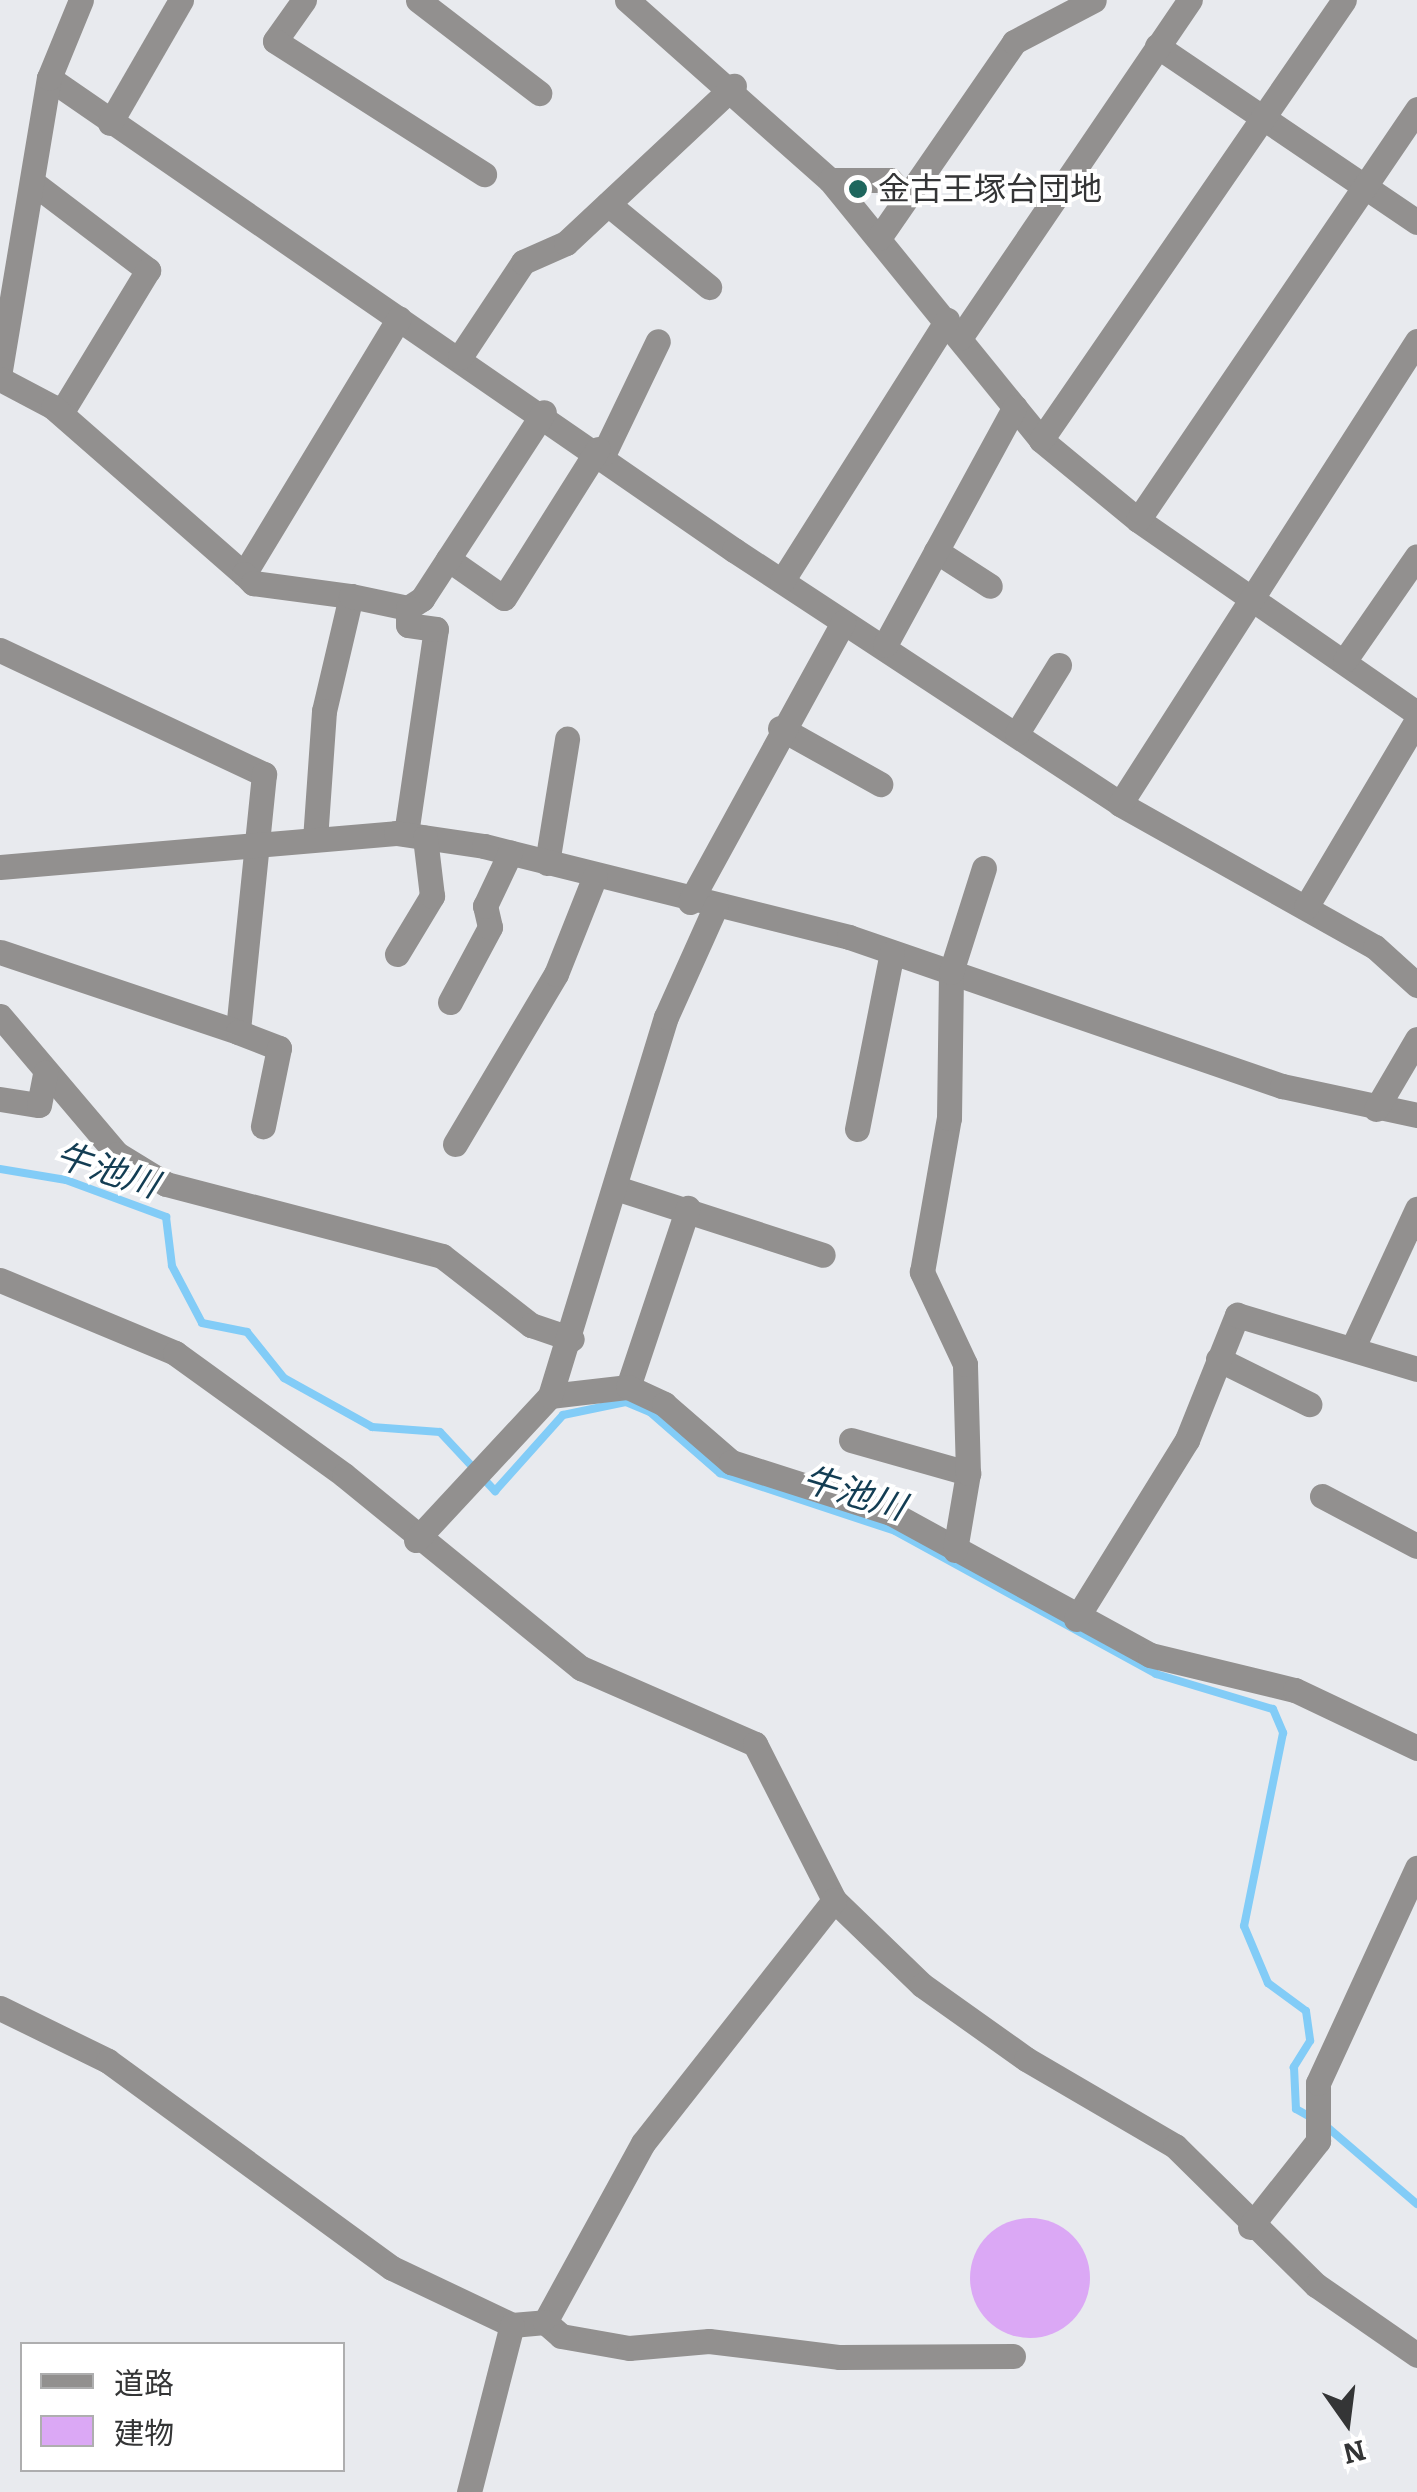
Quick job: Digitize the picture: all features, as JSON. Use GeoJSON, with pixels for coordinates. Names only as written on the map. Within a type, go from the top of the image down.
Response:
{"type":"FeatureCollection","features":[{"type":"Feature","properties":{"kind":"street"},"geometry":{"type":"LineString","coordinates":[[0,370],[49,78],[81,0]]}},
{"type":"Feature","properties":{"kind":"street"},"geometry":{"type":"LineString","coordinates":[[110,123],[181,0]]}},
{"type":"Feature","properties":{"kind":"street"},"geometry":{"type":"LineString","coordinates":[[304,0],[276,41],[484,174]]}},
{"type":"Feature","properties":{"kind":"street"},"geometry":{"type":"LineString","coordinates":[[418,0],[538,93]]}},
{"type":"Feature","properties":{"kind":"street"},"geometry":{"type":"LineString","coordinates":[[627,0],[734,86],[830,180],[1040,440],[1138,520],[1346,660],[1417,716],[1306,907]]}},
{"type":"Feature","properties":{"kind":"street"},"geometry":{"type":"LineString","coordinates":[[879,238],[1014,42],[1094,0]]}},
{"type":"Feature","properties":{"kind":"street"},"geometry":{"type":"LineString","coordinates":[[782,581],[954,329],[1190,0]]}},
{"type":"Feature","properties":{"kind":"street"},"geometry":{"type":"LineString","coordinates":[[1040,440],[1344,0]]}},
{"type":"Feature","properties":{"kind":"street"},"geometry":{"type":"LineString","coordinates":[[1157,46],[1417,222]]}},
{"type":"Feature","properties":{"kind":"street"},"geometry":{"type":"LineString","coordinates":[[49,78],[110,123],[601,451],[843,622],[885,645],[1120,804],[1374,946],[1417,985]]}},
{"type":"Feature","properties":{"kind":"street"},"geometry":{"type":"LineString","coordinates":[[460,357],[523,262],[566,243],[734,86]]}},
{"type":"Feature","properties":{"kind":"street"},"geometry":{"type":"LineString","coordinates":[[1138,520],[1417,110]]}},
{"type":"Feature","properties":{"kind":"street"},"geometry":{"type":"LineString","coordinates":[[830,180],[890,180],[905,196]]}},
{"type":"Feature","properties":{"kind":"street"},"geometry":{"type":"LineString","coordinates":[[32,182],[148,270],[61,413]]}},
{"type":"Feature","properties":{"kind":"street"},"geometry":{"type":"LineString","coordinates":[[608,204],[710,288]]}},
{"type":"Feature","properties":{"kind":"street"},"geometry":{"type":"LineString","coordinates":[[244,574],[399,318]]}},
{"type":"Feature","properties":{"kind":"street"},"geometry":{"type":"LineString","coordinates":[[448,559],[504,598],[601,451],[658,340]]}},
{"type":"Feature","properties":{"kind":"street"},"geometry":{"type":"LineString","coordinates":[[1120,804],[1246,595],[1417,341]]}},
{"type":"Feature","properties":{"kind":"street"},"geometry":{"type":"LineString","coordinates":[[0,379],[61,413],[252,583],[408,608]]}},
{"type":"Feature","properties":{"kind":"street"},"geometry":{"type":"LineString","coordinates":[[885,645],[1014,407]]}},
{"type":"Feature","properties":{"kind":"street"},"geometry":{"type":"LineString","coordinates":[[396,954],[432,896],[415,836],[436,629],[408,625],[408,608],[448,559],[544,412]]}},
{"type":"Feature","properties":{"kind":"street"},"geometry":{"type":"LineString","coordinates":[[936,552],[990,586]]}},
{"type":"Feature","properties":{"kind":"street"},"geometry":{"type":"LineString","coordinates":[[1346,660],[1417,556]]}},
{"type":"Feature","properties":{"kind":"street"},"geometry":{"type":"LineString","coordinates":[[315,839],[324,711],[352,596]]}},
{"type":"Feature","properties":{"kind":"street"},"geometry":{"type":"LineString","coordinates":[[416,1540],[550,1396],[620,1189],[666,1017],[703,904],[780,728],[843,622]]}},
{"type":"Feature","properties":{"kind":"street"},"geometry":{"type":"LineString","coordinates":[[0,650],[264,774],[238,1032]]}},
{"type":"Feature","properties":{"kind":"street"},"geometry":{"type":"LineString","coordinates":[[1017,733],[1060,665]]}},
{"type":"Feature","properties":{"kind":"street"},"geometry":{"type":"LineString","coordinates":[[780,728],[880,784]]}},
{"type":"Feature","properties":{"kind":"street"},"geometry":{"type":"LineString","coordinates":[[547,863],[567,738]]}},
{"type":"Feature","properties":{"kind":"street"},"geometry":{"type":"LineString","coordinates":[[0,867],[256,843],[415,836],[510,853],[892,952],[1282,1086],[1417,1115]]}},
{"type":"Feature","properties":{"kind":"street"},"geometry":{"type":"LineString","coordinates":[[450,1002],[490,927],[485,906],[510,853]]}},
{"type":"Feature","properties":{"kind":"street"},"geometry":{"type":"LineString","coordinates":[[955,1550],[968,1472],[965,1364],[922,1272],[948,1118],[951,972],[984,868]]}},
{"type":"Feature","properties":{"kind":"street"},"geometry":{"type":"LineString","coordinates":[[455,1144],[556,974],[595,876]]}},
{"type":"Feature","properties":{"kind":"street"},"geometry":{"type":"LineString","coordinates":[[0,952],[280,1048],[263,1126]]}},
{"type":"Feature","properties":{"kind":"street"},"geometry":{"type":"LineString","coordinates":[[856,1129],[892,952]]}},
{"type":"Feature","properties":{"kind":"street"},"geometry":{"type":"LineString","coordinates":[[0,1016],[45,1074],[117,1154],[166,1184],[442,1256],[531,1325],[572,1340]]}},
{"type":"Feature","properties":{"kind":"street"},"geometry":{"type":"LineString","coordinates":[[1376,1109],[1417,1039]]}},
{"type":"Feature","properties":{"kind":"street"},"geometry":{"type":"LineString","coordinates":[[0,1098],[39,1105],[45,1074]]}},
{"type":"Feature","properties":{"kind":"street"},"geometry":{"type":"LineString","coordinates":[[620,1189],[688,1208],[823,1256]]}},
{"type":"Feature","properties":{"kind":"street"},"geometry":{"type":"LineString","coordinates":[[628,1387],[688,1208]]}},
{"type":"Feature","properties":{"kind":"street"},"geometry":{"type":"LineString","coordinates":[[1354,1344],[1417,1209]]}},
{"type":"Feature","properties":{"kind":"street"},"geometry":{"type":"LineString","coordinates":[[0,1280],[175,1353],[344,1475],[416,1540],[581,1668],[755,1744],[834,1900],[962,2016],[1175,2146],[1250,2227],[1417,2355]]}},
{"type":"Feature","properties":{"kind":"street"},"geometry":{"type":"LineString","coordinates":[[1076,1620],[1187,1440],[1236,1315],[1354,1344],[1417,1369]]}},
{"type":"Feature","properties":{"kind":"street"},"geometry":{"type":"LineString","coordinates":[[1218,1359],[1309,1404]]}},
{"type":"Feature","properties":{"kind":"street"},"geometry":{"type":"LineString","coordinates":[[550,1396],[628,1387],[664,1404],[731,1462],[891,1513],[1076,1620],[1184,1668],[1296,1690],[1417,1748]]}},
{"type":"Feature","properties":{"kind":"street"},"geometry":{"type":"LineString","coordinates":[[851,1440],[968,1472]]}},
{"type":"Feature","properties":{"kind":"street"},"geometry":{"type":"LineString","coordinates":[[1322,1496],[1417,1546]]}},
{"type":"Feature","properties":{"kind":"street"},"geometry":{"type":"LineString","coordinates":[[1250,2227],[1318,2141],[1318,2082],[1417,1868]]}},
{"type":"Feature","properties":{"kind":"street"},"geometry":{"type":"LineString","coordinates":[[546,2322],[643,2143],[834,1900]]}},
{"type":"Feature","properties":{"kind":"street"},"geometry":{"type":"LineString","coordinates":[[0,2008],[108,2061],[392,2268],[512,2325],[546,2322]]}},
{"type":"Feature","properties":{"kind":"street"},"geometry":{"type":"LineString","coordinates":[[546,2322],[560,2336],[628,2348],[709,2341],[840,2357],[1013,2356]]}},
{"type":"Feature","properties":{"kind":"street"},"geometry":{"type":"LineString","coordinates":[[469,2492],[512,2325]]}},
{"type":"Feature","properties":{"kind":"building"},"geometry":{"type":"Polygon","coordinates":[[[1030,2218],[1053,2223],[1072,2236],[1085,2255],[1090,2278],[1085,2301],[1072,2320],[1053,2333],[1030,2338],[1007,2333],[988,2320],[975,2301],[970,2278],[975,2255],[988,2236],[1007,2223],[1030,2218]]]}},
{"type":"Feature","properties":{"kind":"waterway","name":"牛池川"},"geometry":{"type":"LineString","coordinates":[[0,1169],[66,1180],[166,1217],[172,1266],[202,1323],[247,1332],[284,1378],[372,1427],[440,1432],[495,1491],[563,1415],[626,1402],[650,1412],[720,1473],[895,1531],[1156,1674],[1273,1709],[1283,1733],[1244,1926],[1268,1983],[1306,2011],[1310,2041],[1294,2067],[1296,2109],[1314,2119]]}},
{"type":"Feature","properties":{"kind":"waterway","name":"牛池川"},"geometry":{"type":"LineString","coordinates":[[1326,2126],[1417,2204]]}},
{"type":"Feature","properties":{"kind":"place","name":"金古王塚台団地"},"geometry":{"type":"Point","coordinates":[858,189]}}]}
